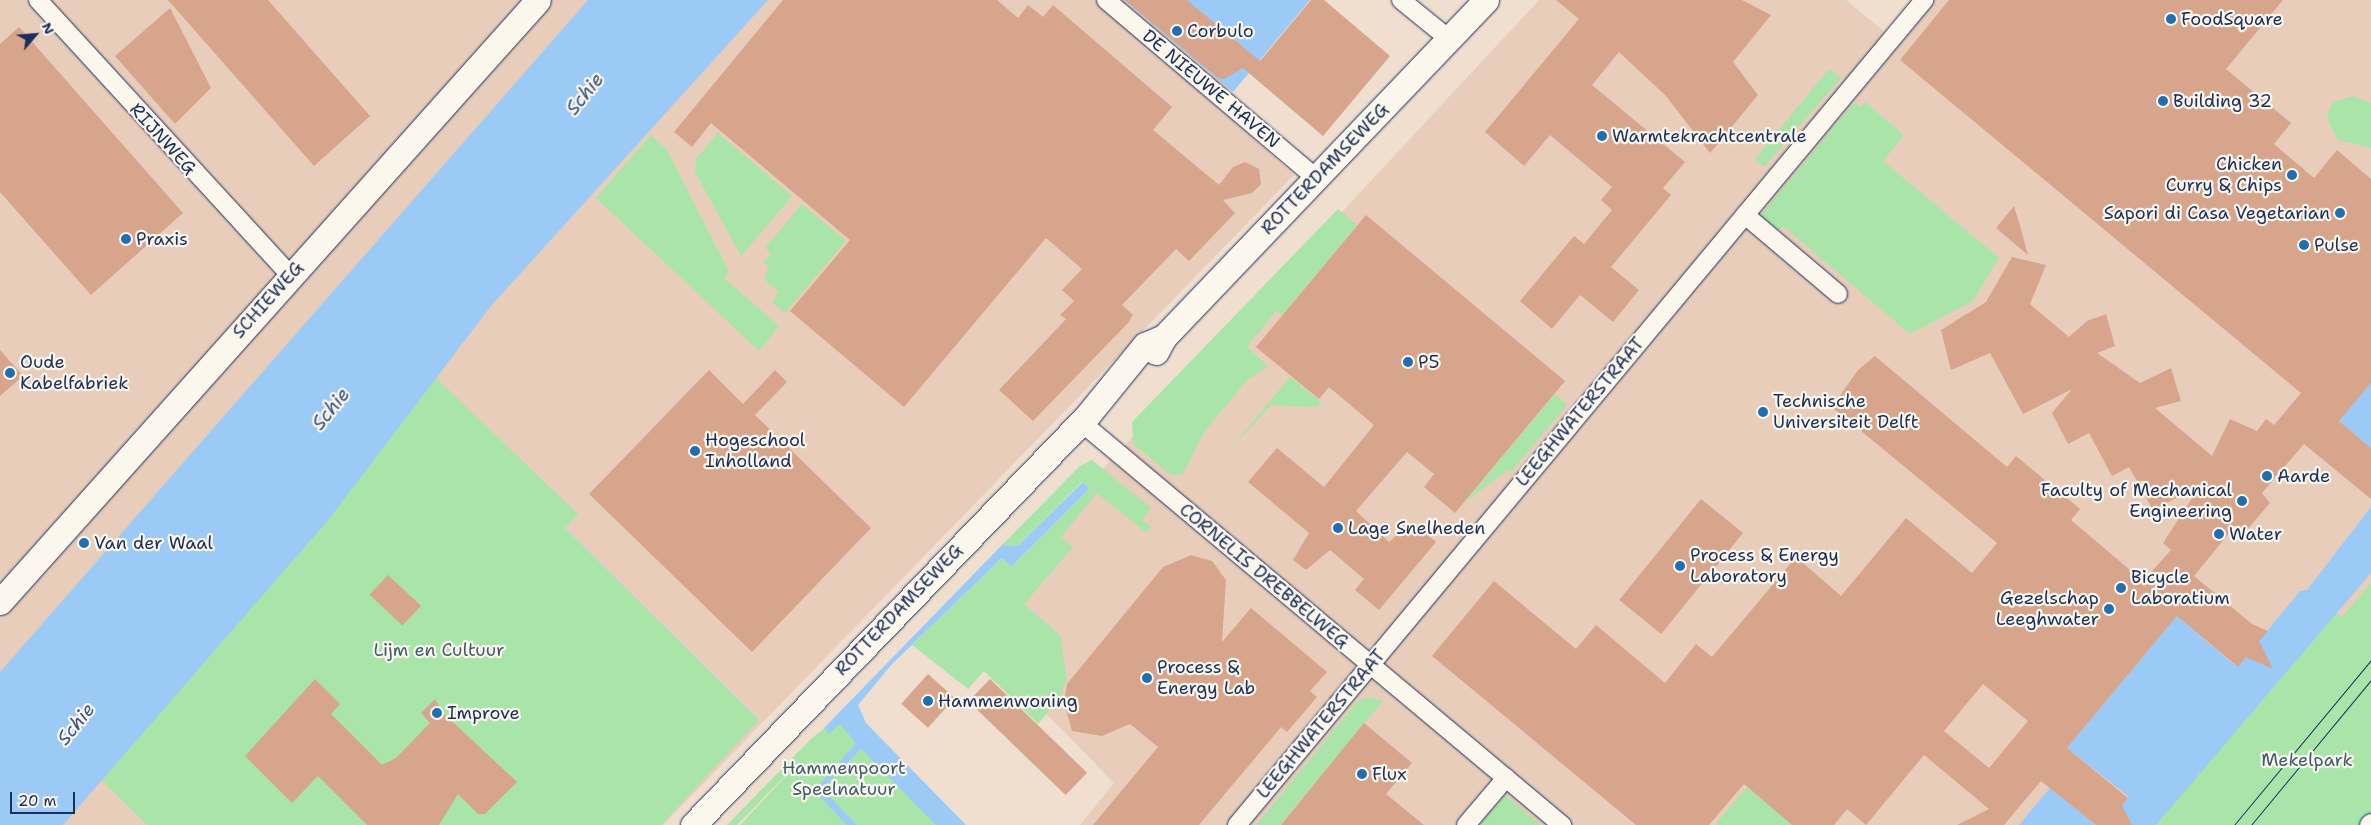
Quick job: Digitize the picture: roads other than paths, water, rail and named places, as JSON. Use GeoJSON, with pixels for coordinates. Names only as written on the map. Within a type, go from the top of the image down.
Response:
{"type":"FeatureCollection","features":[{"type":"Feature","properties":{"kind":"street","name":"RIJNWEG"},"geometry":{"type":"LineString","coordinates":[[38,0],[290,274]]}},
{"type":"Feature","properties":{"kind":"street","name":"SCHIEWEG"},"geometry":{"type":"LineString","coordinates":[[0,602],[290,274],[538,0]]}},
{"type":"Feature","properties":{"kind":"street","name":"DE NIEUWE HAVEN"},"geometry":{"type":"LineString","coordinates":[[1106,0],[1316,178]]}},
{"type":"Feature","properties":{"kind":"street"},"geometry":{"type":"LineString","coordinates":[[1401,0],[1449,39]]}},
{"type":"Feature","properties":{"kind":"street","name":"ROTTERDAMSEWEG"},"geometry":{"type":"LineString","coordinates":[[693,825],[1106,396],[1117,374],[1145,345],[1164,337],[1486,0]]}},
{"type":"Feature","properties":{"kind":"street","name":"LEEGHWATERSTRAAT"},"geometry":{"type":"LineString","coordinates":[[1237,825],[1924,0]]}},
{"type":"Feature","properties":{"kind":"street"},"geometry":{"type":"LineString","coordinates":[[1745,215],[1838,294]]}},
{"type":"Feature","properties":{"kind":"street","name":"CORNELIS DREBBELWEG"},"geometry":{"type":"LineString","coordinates":[[1081,422],[1562,825]]}},
{"type":"Feature","properties":{"kind":"street"},"geometry":{"type":"LineString","coordinates":[[1466,825],[1506,778]]}},
{"type":"Feature","properties":{"kind":"water","name":"Schie"},"geometry":{"type":"Polygon","coordinates":[[[588,0],[768,0],[491,306],[329,519],[63,825],[0,825],[0,672],[588,0]]]}},
{"type":"Feature","properties":{"kind":"water"},"geometry":{"type":"Polygon","coordinates":[[[1124,0],[1310,0],[1233,92],[1124,0]]]}},
{"type":"Feature","properties":{"kind":"water"},"geometry":{"type":"Polygon","coordinates":[[[2371,383],[2371,448],[2339,421],[2371,383]]]}},
{"type":"Feature","properties":{"kind":"water"},"geometry":{"type":"Polygon","coordinates":[[[1083,482],[1089,489],[1011,567],[1002,558],[892,664],[858,705],[866,723],[966,825],[936,825],[861,749],[822,789],[857,825],[847,825],[814,791],[856,743],[840,724],[829,734],[824,728],[1002,545],[1018,546],[1083,482]]]}},
{"type":"Feature","properties":{"kind":"water"},"geometry":{"type":"Polygon","coordinates":[[[2371,507],[2371,573],[2156,825],[2126,825],[2127,816],[2117,812],[2129,797],[2067,748],[2177,616],[2237,667],[2250,652],[2266,656],[2254,647],[2300,591],[2307,590],[2371,507]]]}},
{"type":"Feature","properties":{"kind":"water"},"geometry":{"type":"Polygon","coordinates":[[[2050,788],[2096,825],[2019,825],[2050,788]]]}},
{"type":"Feature","properties":{"kind":"tram line"},"geometry":{"type":"LineString","coordinates":[[2234,825],[2371,660]]}},
{"type":"Feature","properties":{"kind":"tram line"},"geometry":{"type":"LineString","coordinates":[[2251,825],[2371,680]]}},
{"type":"Feature","properties":{"kind":"place","name":"FoodSquare"},"geometry":{"type":"Point","coordinates":[2171,19]}},
{"type":"Feature","properties":{"kind":"place","name":"Corbulo"},"geometry":{"type":"Point","coordinates":[1177,31]}},
{"type":"Feature","properties":{"kind":"place","name":"Building 32"},"geometry":{"type":"Point","coordinates":[2163,101]}},
{"type":"Feature","properties":{"kind":"place","name":"Warmtekrachtcentrale"},"geometry":{"type":"Point","coordinates":[1602,136]}},
{"type":"Feature","properties":{"kind":"place","name":"Chicken Curry & Chips"},"geometry":{"type":"Point","coordinates":[2292,175]}},
{"type":"Feature","properties":{"kind":"place","name":"Sapori di Casa Vegetarian"},"geometry":{"type":"Point","coordinates":[2340,213]}},
{"type":"Feature","properties":{"kind":"place","name":"Praxis"},"geometry":{"type":"Point","coordinates":[126,239]}},
{"type":"Feature","properties":{"kind":"place","name":"Pulse"},"geometry":{"type":"Point","coordinates":[2304,245]}},
{"type":"Feature","properties":{"kind":"place","name":"P5"},"geometry":{"type":"Point","coordinates":[1408,362]}},
{"type":"Feature","properties":{"kind":"place","name":"Oude Kabelfabriek"},"geometry":{"type":"Point","coordinates":[10,373]}},
{"type":"Feature","properties":{"kind":"place","name":"Technische Universiteit Delft"},"geometry":{"type":"Point","coordinates":[1763,412]}},
{"type":"Feature","properties":{"kind":"place","name":"Hogeschool Inholland"},"geometry":{"type":"Point","coordinates":[695,451]}},
{"type":"Feature","properties":{"kind":"place","name":"Aarde"},"geometry":{"type":"Point","coordinates":[2267,476]}},
{"type":"Feature","properties":{"kind":"place","name":"Faculty of Mechanical Engineering"},"geometry":{"type":"Point","coordinates":[2242,501]}},
{"type":"Feature","properties":{"kind":"place","name":"Lage Snelheden"},"geometry":{"type":"Point","coordinates":[1338,528]}},
{"type":"Feature","properties":{"kind":"place","name":"Water"},"geometry":{"type":"Point","coordinates":[2219,534]}},
{"type":"Feature","properties":{"kind":"place","name":"Van der Waal"},"geometry":{"type":"Point","coordinates":[84,543]}},
{"type":"Feature","properties":{"kind":"place","name":"Process & Energy Laboratory"},"geometry":{"type":"Point","coordinates":[1680,566]}},
{"type":"Feature","properties":{"kind":"place","name":"Bicycle Laboratium"},"geometry":{"type":"Point","coordinates":[2121,588]}},
{"type":"Feature","properties":{"kind":"place","name":"Gezelschap Leeghwater"},"geometry":{"type":"Point","coordinates":[2109,609]}},
{"type":"Feature","properties":{"kind":"place","name":"Process & Energy Lab"},"geometry":{"type":"Point","coordinates":[1147,678]}},
{"type":"Feature","properties":{"kind":"place","name":"Hammenwoning"},"geometry":{"type":"Point","coordinates":[928,701]}},
{"type":"Feature","properties":{"kind":"place","name":"Improve"},"geometry":{"type":"Point","coordinates":[437,713]}},
{"type":"Feature","properties":{"kind":"place","name":"Flux"},"geometry":{"type":"Point","coordinates":[1362,774]}},
{"type":"Feature","properties":{"kind":"park label","name":"Lijm en Cultuur"},"geometry":{"type":"Point","coordinates":[439,650]}},
{"type":"Feature","properties":{"kind":"park label","name":"Mekelpark"},"geometry":{"type":"Point","coordinates":[2307,760]}},
{"type":"Feature","properties":{"kind":"park label","name":"Hammenpoort Speelnatuur"},"geometry":{"type":"Point","coordinates":[844,780]}}]}
